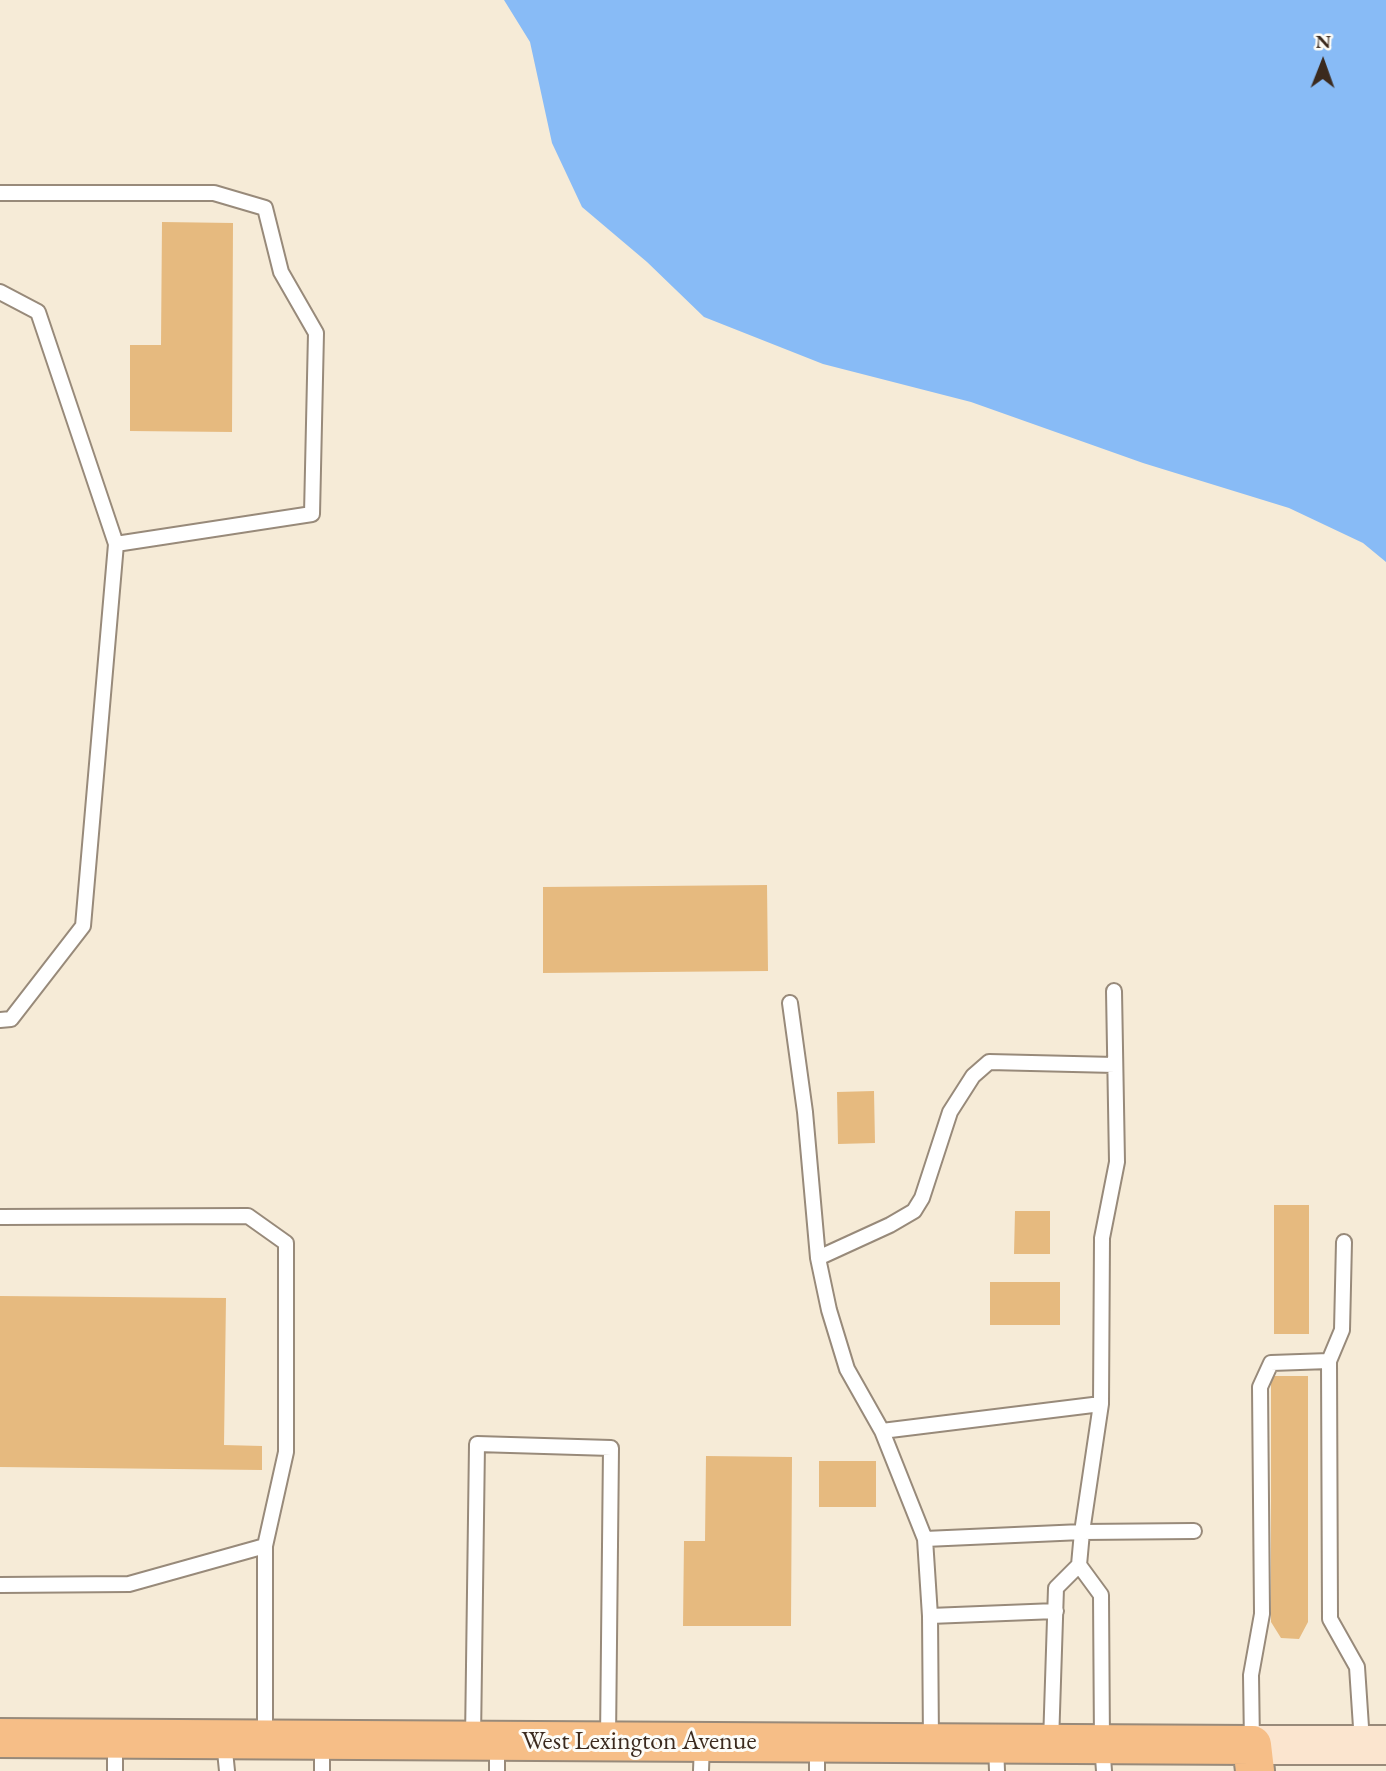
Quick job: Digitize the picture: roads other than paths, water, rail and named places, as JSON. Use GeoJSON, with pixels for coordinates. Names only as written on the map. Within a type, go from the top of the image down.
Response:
{"type":"FeatureCollection","features":[{"type":"Feature","properties":{"kind":"main road","name":"West Lexington Avenue"},"geometry":{"type":"LineString","coordinates":[[0,1738],[115,1755],[225,1755],[265,1740],[322,1755],[489,1751],[608,1741],[701,1757],[817,1757],[931,1744],[997,1757],[1052,1743],[1103,1758],[1254,1758]]}},
{"type":"Feature","properties":{"kind":"main road"},"geometry":{"type":"LineString","coordinates":[[1254,1758],[1374,1745]]}},
{"type":"Feature","properties":{"kind":"lane"},"geometry":{"type":"LineString","coordinates":[[0,193],[214,193],[265,208],[281,272],[316,333],[313,514],[116,544]]}},
{"type":"Feature","properties":{"kind":"lane"},"geometry":{"type":"LineString","coordinates":[[0,292],[38,312],[116,544],[83,926],[10,1019],[0,1020]]}},
{"type":"Feature","properties":{"kind":"lane"},"geometry":{"type":"LineString","coordinates":[[1052,1743],[1056,1588],[1079,1565],[1101,1404],[1102,1238],[1117,1162],[1114,991]]}},
{"type":"Feature","properties":{"kind":"lane"},"geometry":{"type":"LineString","coordinates":[[790,1003],[805,1112],[818,1258],[829,1310],[847,1369],[882,1431],[925,1539],[930,1616],[931,1744]]}},
{"type":"Feature","properties":{"kind":"lane"},"geometry":{"type":"LineString","coordinates":[[818,1258],[914,1211],[922,1198],[950,1112],[973,1076],[989,1062],[1115,1065]]}},
{"type":"Feature","properties":{"kind":"lane"},"geometry":{"type":"LineString","coordinates":[[0,1217],[248,1216],[286,1243],[286,1452],[265,1546],[265,1740]]}},
{"type":"Feature","properties":{"kind":"lane"},"geometry":{"type":"LineString","coordinates":[[1344,1242],[1342,1330],[1329,1361],[1330,1619],[1357,1667],[1374,1745]]}},
{"type":"Feature","properties":{"kind":"lane"},"geometry":{"type":"LineString","coordinates":[[1254,1758],[1251,1675],[1262,1614],[1260,1387],[1271,1363],[1329,1361]]}},
{"type":"Feature","properties":{"kind":"lane"},"geometry":{"type":"LineString","coordinates":[[882,1431],[1101,1404]]}},
{"type":"Feature","properties":{"kind":"lane"},"geometry":{"type":"LineString","coordinates":[[489,1751],[477,1444],[611,1448],[608,1741]]}},
{"type":"Feature","properties":{"kind":"lane"},"geometry":{"type":"LineString","coordinates":[[925,1539],[1082,1532],[1194,1531]]}},
{"type":"Feature","properties":{"kind":"lane"},"geometry":{"type":"LineString","coordinates":[[0,1585],[129,1584],[265,1546]]}},
{"type":"Feature","properties":{"kind":"lane"},"geometry":{"type":"LineString","coordinates":[[1079,1565],[1101,1595],[1103,1758]]}},
{"type":"Feature","properties":{"kind":"lane"},"geometry":{"type":"LineString","coordinates":[[930,1616],[1056,1611]]}},
{"type":"Feature","properties":{"kind":"water"},"geometry":{"type":"Polygon","coordinates":[[[504,0],[1386,0],[1386,562],[1363,543],[1289,508],[1143,463],[971,402],[823,364],[704,317],[647,262],[582,207],[552,143],[530,42],[504,0]]]}}]}
